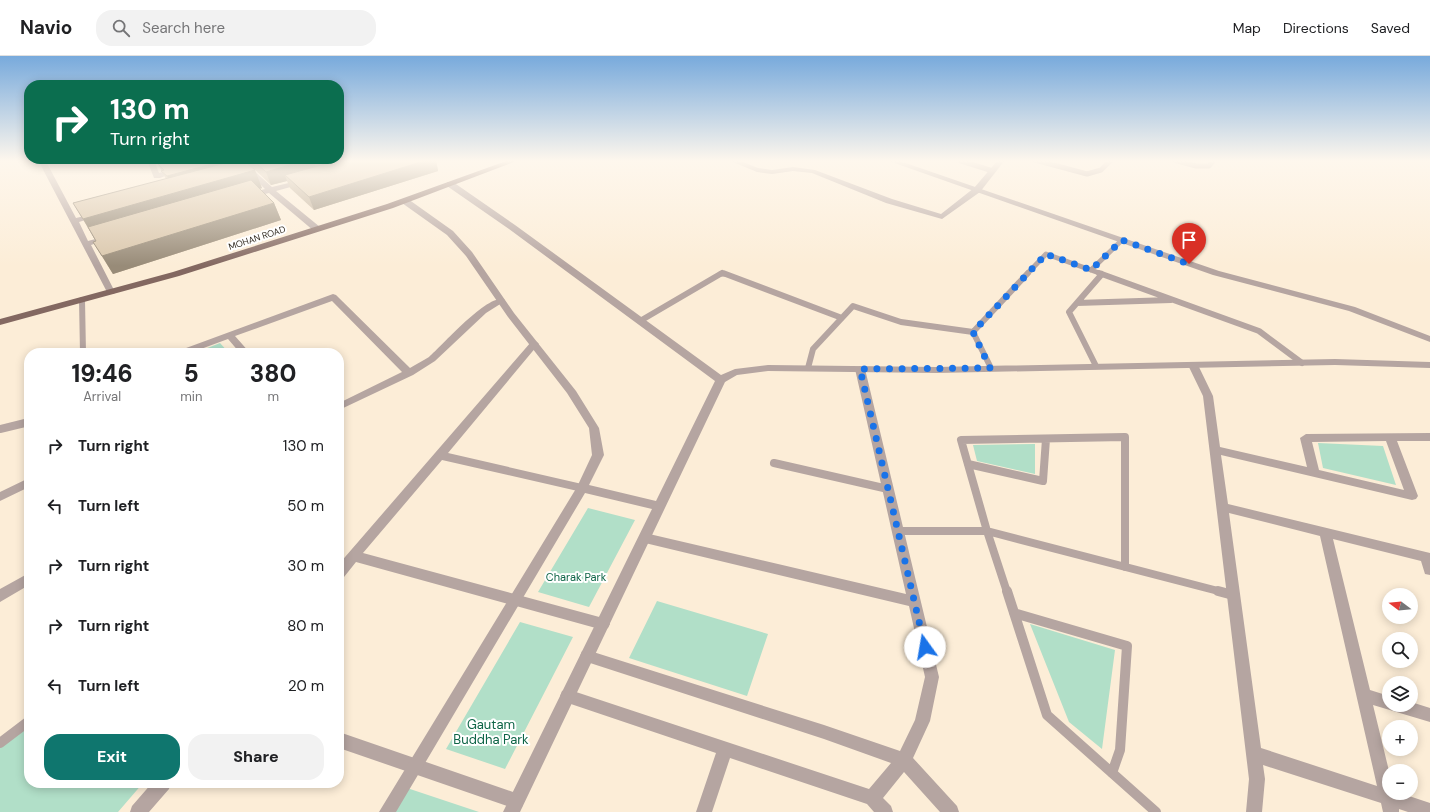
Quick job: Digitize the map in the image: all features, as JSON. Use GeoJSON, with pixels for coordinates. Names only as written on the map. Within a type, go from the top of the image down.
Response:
{"type":"FeatureCollection","features":[{"type":"Feature","properties":{"kind":"main road","name":"MOHAN ROAD"},"geometry":{"type":"LineString","coordinates":[[0,322],[176,274],[420,195]]}},
{"type":"Feature","properties":{"kind":"street"},"geometry":{"type":"LineString","coordinates":[[61,195],[111,292]]}},
{"type":"Feature","properties":{"kind":"street"},"geometry":{"type":"LineString","coordinates":[[239,199],[252,195]]}},
{"type":"Feature","properties":{"kind":"street"},"geometry":{"type":"LineString","coordinates":[[276,195],[318,229]]}},
{"type":"Feature","properties":{"kind":"street"},"geometry":{"type":"LineString","coordinates":[[466,195],[721,380]]}},
{"type":"Feature","properties":{"kind":"street"},"geometry":{"type":"LineString","coordinates":[[875,195],[942,217],[970,195]]}},
{"type":"Feature","properties":{"kind":"street"},"geometry":{"type":"LineString","coordinates":[[992,195],[1216,273],[1352,309],[1430,339]]}},
{"type":"Feature","properties":{"kind":"street"},"geometry":{"type":"LineString","coordinates":[[387,812],[582,488],[598,455],[594,428],[571,391],[501,302],[468,254],[450,233],[405,201]]}},
{"type":"Feature","properties":{"kind":"street"},"geometry":{"type":"LineString","coordinates":[[74,221],[103,213]]}},
{"type":"Feature","properties":{"kind":"street"},"geometry":{"type":"LineString","coordinates":[[86,244],[117,235]]}},
{"type":"Feature","properties":{"kind":"street"},"geometry":{"type":"LineString","coordinates":[[194,348],[333,297],[409,373]]}},
{"type":"Feature","properties":{"kind":"street"},"geometry":{"type":"LineString","coordinates":[[344,405],[409,373],[432,359],[483,311],[501,302]]}},
{"type":"Feature","properties":{"kind":"street"},"geometry":{"type":"LineString","coordinates":[[229,335],[241,348]]}},
{"type":"Feature","properties":{"kind":"street"},"geometry":{"type":"LineString","coordinates":[[344,567],[534,344]]}},
{"type":"Feature","properties":{"kind":"street"},"geometry":{"type":"LineString","coordinates":[[344,742],[414,766],[513,806],[721,380],[735,372],[768,368],[990,368],[1302,363],[1430,365]]}},
{"type":"Feature","properties":{"kind":"street"},"geometry":{"type":"LineString","coordinates":[[1193,365],[1208,396],[1257,779],[1254,812]]}},
{"type":"Feature","properties":{"kind":"street"},"geometry":{"type":"LineString","coordinates":[[860,369],[932,677],[922,721],[904,760],[872,798]]}},
{"type":"Feature","properties":{"kind":"street"},"geometry":{"type":"LineString","coordinates":[[1314,473],[1306,438],[1430,437]]}},
{"type":"Feature","properties":{"kind":"street"},"geometry":{"type":"LineString","coordinates":[[1215,450],[1412,496],[1390,438]]}},
{"type":"Feature","properties":{"kind":"street"},"geometry":{"type":"LineString","coordinates":[[439,455],[660,506]]}},
{"type":"Feature","properties":{"kind":"street"},"geometry":{"type":"LineString","coordinates":[[0,497],[24,485]]}},
{"type":"Feature","properties":{"kind":"street"},"geometry":{"type":"LineString","coordinates":[[1222,507],[1428,558],[1430,570]]}},
{"type":"Feature","properties":{"kind":"street"},"geometry":{"type":"LineString","coordinates":[[1325,532],[1389,805]]}},
{"type":"Feature","properties":{"kind":"street"},"geometry":{"type":"LineString","coordinates":[[644,538],[915,602]]}},
{"type":"Feature","properties":{"kind":"street"},"geometry":{"type":"LineString","coordinates":[[354,556],[603,624]]}},
{"type":"Feature","properties":{"kind":"street"},"geometry":{"type":"LineString","coordinates":[[0,596],[24,581]]}},
{"type":"Feature","properties":{"kind":"street"},"geometry":{"type":"LineString","coordinates":[[587,656],[824,732],[904,760],[951,812]]}},
{"type":"Feature","properties":{"kind":"street"},"geometry":{"type":"LineString","coordinates":[[1364,695],[1382,701]]}},
{"type":"Feature","properties":{"kind":"street"},"geometry":{"type":"LineString","coordinates":[[567,696],[872,798],[885,812]]}},
{"type":"Feature","properties":{"kind":"street"},"geometry":{"type":"LineString","coordinates":[[1418,711],[1430,714]]}},
{"type":"Feature","properties":{"kind":"street"},"geometry":{"type":"LineString","coordinates":[[704,812],[725,749]]}},
{"type":"Feature","properties":{"kind":"street"},"geometry":{"type":"LineString","coordinates":[[1254,754],[1389,805],[1430,811]]}},
{"type":"Feature","properties":{"kind":"street"},"geometry":{"type":"LineString","coordinates":[[138,812],[159,788]]}},
{"type":"Feature","properties":{"kind":"lane"},"geometry":{"type":"LineString","coordinates":[[1091,270],[1122,240]]}},
{"type":"Feature","properties":{"kind":"lane"},"geometry":{"type":"LineString","coordinates":[[973,332],[1046,254],[1259,331],[1302,363]]}},
{"type":"Feature","properties":{"kind":"lane"},"geometry":{"type":"LineString","coordinates":[[640,321],[722,272],[842,318]]}},
{"type":"Feature","properties":{"kind":"lane"},"geometry":{"type":"LineString","coordinates":[[1096,366],[1069,312],[1102,274]]}},
{"type":"Feature","properties":{"kind":"lane"},"geometry":{"type":"LineString","coordinates":[[82,300],[82,348]]}},
{"type":"Feature","properties":{"kind":"lane"},"geometry":{"type":"LineString","coordinates":[[1077,303],[1175,300]]}},
{"type":"Feature","properties":{"kind":"lane"},"geometry":{"type":"LineString","coordinates":[[808,368],[813,349],[853,306],[901,322],[973,332]]}},
{"type":"Feature","properties":{"kind":"lane"},"geometry":{"type":"LineString","coordinates":[[973,332],[990,368]]}},
{"type":"Feature","properties":{"kind":"lane"},"geometry":{"type":"LineString","coordinates":[[0,429],[24,423]]}},
{"type":"Feature","properties":{"kind":"lane"},"geometry":{"type":"LineString","coordinates":[[1125,567],[1125,437],[961,440],[987,531],[1047,715],[1156,812]]}},
{"type":"Feature","properties":{"kind":"lane"},"geometry":{"type":"LineString","coordinates":[[968,464],[1043,481],[1046,438]]}},
{"type":"Feature","properties":{"kind":"lane"},"geometry":{"type":"LineString","coordinates":[[774,463],[888,489]]}},
{"type":"Feature","properties":{"kind":"lane"},"geometry":{"type":"LineString","coordinates":[[898,531],[987,531],[1233,595]]}},
{"type":"Feature","properties":{"kind":"lane"},"geometry":{"type":"LineString","coordinates":[[1014,613],[1127,646],[1120,750],[1112,773]]}},
{"type":"Feature","properties":{"kind":"lane"},"geometry":{"type":"LineString","coordinates":[[0,743],[24,725]]}},
{"type":"Feature","properties":{"kind":"green space"},"geometry":{"type":"Polygon","coordinates":[[[220,343],[224,348],[208,348],[220,343]]]}},
{"type":"Feature","properties":{"kind":"green space"},"geometry":{"type":"Polygon","coordinates":[[[1318,443],[1383,446],[1396,485],[1323,468],[1318,443]]]}},
{"type":"Feature","properties":{"kind":"green space"},"geometry":{"type":"Polygon","coordinates":[[[1035,444],[1035,474],[977,461],[973,445],[1035,444]]]}},
{"type":"Feature","properties":{"kind":"green space","name":"Charak Park"},"geometry":{"type":"Polygon","coordinates":[[[588,508],[635,520],[589,607],[538,592],[588,508]]]}},
{"type":"Feature","properties":{"kind":"green space"},"geometry":{"type":"Polygon","coordinates":[[[657,601],[768,634],[747,696],[629,658],[657,601]]]}},
{"type":"Feature","properties":{"kind":"green space","name":"Gautam Buddha Park"},"geometry":{"type":"Polygon","coordinates":[[[520,622],[573,637],[505,769],[446,749],[520,622]]]}},
{"type":"Feature","properties":{"kind":"green space"},"geometry":{"type":"Polygon","coordinates":[[[1030,624],[1115,650],[1102,749],[1069,722],[1030,624]]]}},
{"type":"Feature","properties":{"kind":"green space"},"geometry":{"type":"Polygon","coordinates":[[[24,720],[24,788],[139,788],[118,812],[0,812],[0,739],[24,720]]]}},
{"type":"Feature","properties":{"kind":"green space"},"geometry":{"type":"Polygon","coordinates":[[[407,788],[479,812],[394,812],[407,788]]]}},
{"type":"Feature","properties":{"kind":"building"},"geometry":{"type":"Polygon","coordinates":[[[102,195],[166,195],[83,219],[73,203],[102,195]]]}},
{"type":"Feature","properties":{"kind":"building"},"geometry":{"type":"Polygon","coordinates":[[[198,195],[266,195],[274,203],[102,256],[93,242],[96,241],[88,227],[198,195]]]}},
{"type":"Feature","properties":{"kind":"route"},"geometry":{"type":"LineString","coordinates":[[925,647],[860,369],[937,370],[990,368],[973,332],[1046,254],[1091,270],[1122,240],[1189,264]]}}]}
